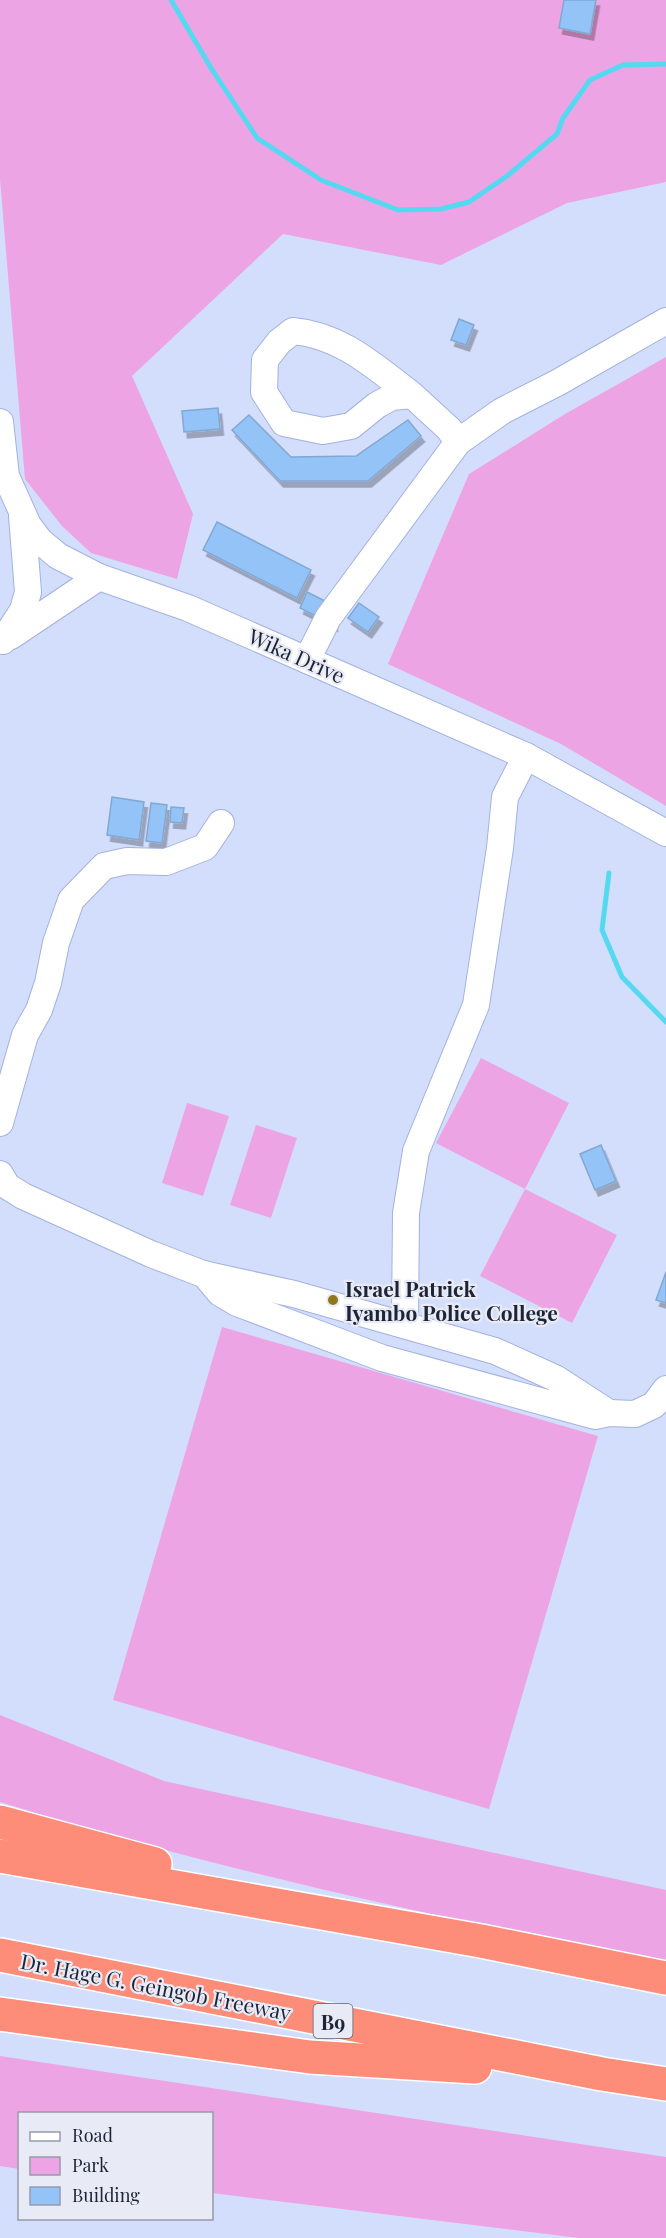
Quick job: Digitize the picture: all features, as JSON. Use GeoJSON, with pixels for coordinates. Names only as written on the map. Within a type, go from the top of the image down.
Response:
{"type":"FeatureCollection","features":[{"type":"Feature","properties":{"kind":"highway"},"geometry":{"type":"LineString","coordinates":[[0,1822],[357,1919]]}},
{"type":"Feature","properties":{"kind":"highway"},"geometry":{"type":"LineString","coordinates":[[0,1856],[357,1919],[666,1978]]}},
{"type":"Feature","properties":{"kind":"highway","name":"Dr. Hage G. Geingob Freeway"},"geometry":{"type":"LineString","coordinates":[[0,1955],[602,2074],[666,2084]]}},
{"type":"Feature","properties":{"kind":"highway"},"geometry":{"type":"LineString","coordinates":[[0,2014],[310,2056],[602,2074]]}},
{"type":"Feature","properties":{"kind":"street"},"geometry":{"type":"LineString","coordinates":[[307,660],[328,618],[458,442],[502,411],[557,383],[666,321]]}},
{"type":"Feature","properties":{"kind":"street"},"geometry":{"type":"LineString","coordinates":[[412,394],[392,397],[377,405],[351,426],[323,431],[284,423],[264,392],[265,360],[279,342],[293,331],[314,333],[341,344],[412,394],[449,429],[458,442]]}},
{"type":"Feature","properties":{"kind":"street","name":"Wika Drive"},"geometry":{"type":"LineString","coordinates":[[0,422],[6,476],[40,541],[58,556],[99,576],[188,608],[526,756],[666,833]]}},
{"type":"Feature","properties":{"kind":"street"},"geometry":{"type":"LineString","coordinates":[[21,508],[28,592],[23,610],[3,641],[99,576]]}},
{"type":"Feature","properties":{"kind":"street"},"geometry":{"type":"LineString","coordinates":[[405,1323],[406,1213],[416,1151],[476,1005],[505,797],[526,756]]}},
{"type":"Feature","properties":{"kind":"street"},"geometry":{"type":"LineString","coordinates":[[0,1124],[25,1035],[39,1010],[48,983],[56,943],[71,900],[104,866],[127,861],[166,862],[205,847],[222,824]]}},
{"type":"Feature","properties":{"kind":"street"},"geometry":{"type":"LineString","coordinates":[[0,1174],[7,1186],[23,1196],[151,1254],[203,1274],[294,1294],[405,1323],[495,1351],[555,1378],[609,1413]]}},
{"type":"Feature","properties":{"kind":"street"},"geometry":{"type":"LineString","coordinates":[[203,1274],[220,1293],[237,1303],[382,1358],[554,1407],[595,1416],[609,1413],[635,1414],[654,1405],[666,1389]]}},
{"type":"Feature","properties":{"kind":"green space"},"geometry":{"type":"Polygon","coordinates":[[[0,0],[666,0],[666,182],[567,203],[441,265],[283,234],[132,376],[193,514],[177,579],[91,553],[62,526],[25,479],[0,179],[0,0]]]}},
{"type":"Feature","properties":{"kind":"green space"},"geometry":{"type":"Polygon","coordinates":[[[666,357],[666,806],[561,744],[388,664],[469,474],[565,414],[666,357]]]}},
{"type":"Feature","properties":{"kind":"green space"},"geometry":{"type":"Polygon","coordinates":[[[481,1058],[569,1103],[525,1189],[436,1143],[481,1058]]]}},
{"type":"Feature","properties":{"kind":"green space"},"geometry":{"type":"Polygon","coordinates":[[[187,1103],[229,1116],[203,1196],[162,1183],[187,1103]]]}},
{"type":"Feature","properties":{"kind":"green space"},"geometry":{"type":"Polygon","coordinates":[[[256,1125],[297,1138],[271,1218],[230,1205],[256,1125]]]}},
{"type":"Feature","properties":{"kind":"green space"},"geometry":{"type":"Polygon","coordinates":[[[525,1189],[617,1235],[572,1323],[480,1276],[525,1189]]]}},
{"type":"Feature","properties":{"kind":"green space"},"geometry":{"type":"Polygon","coordinates":[[[222,1327],[598,1436],[489,1809],[113,1700],[222,1327]]]}},
{"type":"Feature","properties":{"kind":"green space"},"geometry":{"type":"Polygon","coordinates":[[[0,1715],[164,1781],[666,1890],[666,1964],[415,1910],[248,1871],[82,1827],[0,1802],[0,1715]]]}},
{"type":"Feature","properties":{"kind":"green space"},"geometry":{"type":"Polygon","coordinates":[[[0,2056],[666,2157],[666,2238],[579,2238],[213,2193],[213,2112],[18,2112],[18,2169],[0,2166],[0,2056]]]}},
{"type":"Feature","properties":{"kind":"building"},"geometry":{"type":"Polygon","coordinates":[[[564,0],[596,0],[590,34],[559,28],[564,0]]]}},
{"type":"Feature","properties":{"kind":"building"},"geometry":{"type":"Polygon","coordinates":[[[459,319],[474,325],[466,345],[451,340],[459,319]]]}},
{"type":"Feature","properties":{"kind":"building"},"geometry":{"type":"Polygon","coordinates":[[[218,408],[220,429],[184,432],[182,411],[218,408]]]}},
{"type":"Feature","properties":{"kind":"building"},"geometry":{"type":"Polygon","coordinates":[[[249,415],[291,457],[356,456],[408,420],[421,436],[368,481],[280,481],[232,430],[249,415]]]}},
{"type":"Feature","properties":{"kind":"building"},"geometry":{"type":"Polygon","coordinates":[[[217,522],[311,570],[297,598],[203,550],[217,522]]]}},
{"type":"Feature","properties":{"kind":"building"},"geometry":{"type":"Polygon","coordinates":[[[307,592],[329,603],[334,625],[300,608],[307,592]]]}},
{"type":"Feature","properties":{"kind":"building"},"geometry":{"type":"Polygon","coordinates":[[[359,603],[379,617],[368,632],[348,618],[359,603]]]}},
{"type":"Feature","properties":{"kind":"building"},"geometry":{"type":"Polygon","coordinates":[[[112,797],[144,802],[139,840],[107,835],[112,797]]]}},
{"type":"Feature","properties":{"kind":"building"},"geometry":{"type":"Polygon","coordinates":[[[151,803],[167,805],[162,843],[146,841],[151,803]]]}},
{"type":"Feature","properties":{"kind":"building"},"geometry":{"type":"Polygon","coordinates":[[[171,807],[184,808],[182,823],[170,822],[171,807]]]}},
{"type":"Feature","properties":{"kind":"building"},"geometry":{"type":"Polygon","coordinates":[[[601,1145],[616,1181],[595,1190],[580,1154],[601,1145]]]}},
{"type":"Feature","properties":{"kind":"building"},"geometry":{"type":"Polygon","coordinates":[[[666,1272],[666,1303],[656,1300],[666,1272]]]}},
{"type":"Feature","properties":{"kind":"waterway"},"geometry":{"type":"LineString","coordinates":[[171,0],[211,68],[257,138],[321,180],[398,210],[441,209],[469,202],[507,176],[557,134],[563,118],[590,80],[623,65],[666,64]]}},
{"type":"Feature","properties":{"kind":"waterway"},"geometry":{"type":"LineString","coordinates":[[609,873],[602,930],[622,977],[666,1022]]}},
{"type":"Feature","properties":{"kind":"place","name":"Israel Patrick Iyambo Police College"},"geometry":{"type":"Point","coordinates":[333,1300]}}]}
